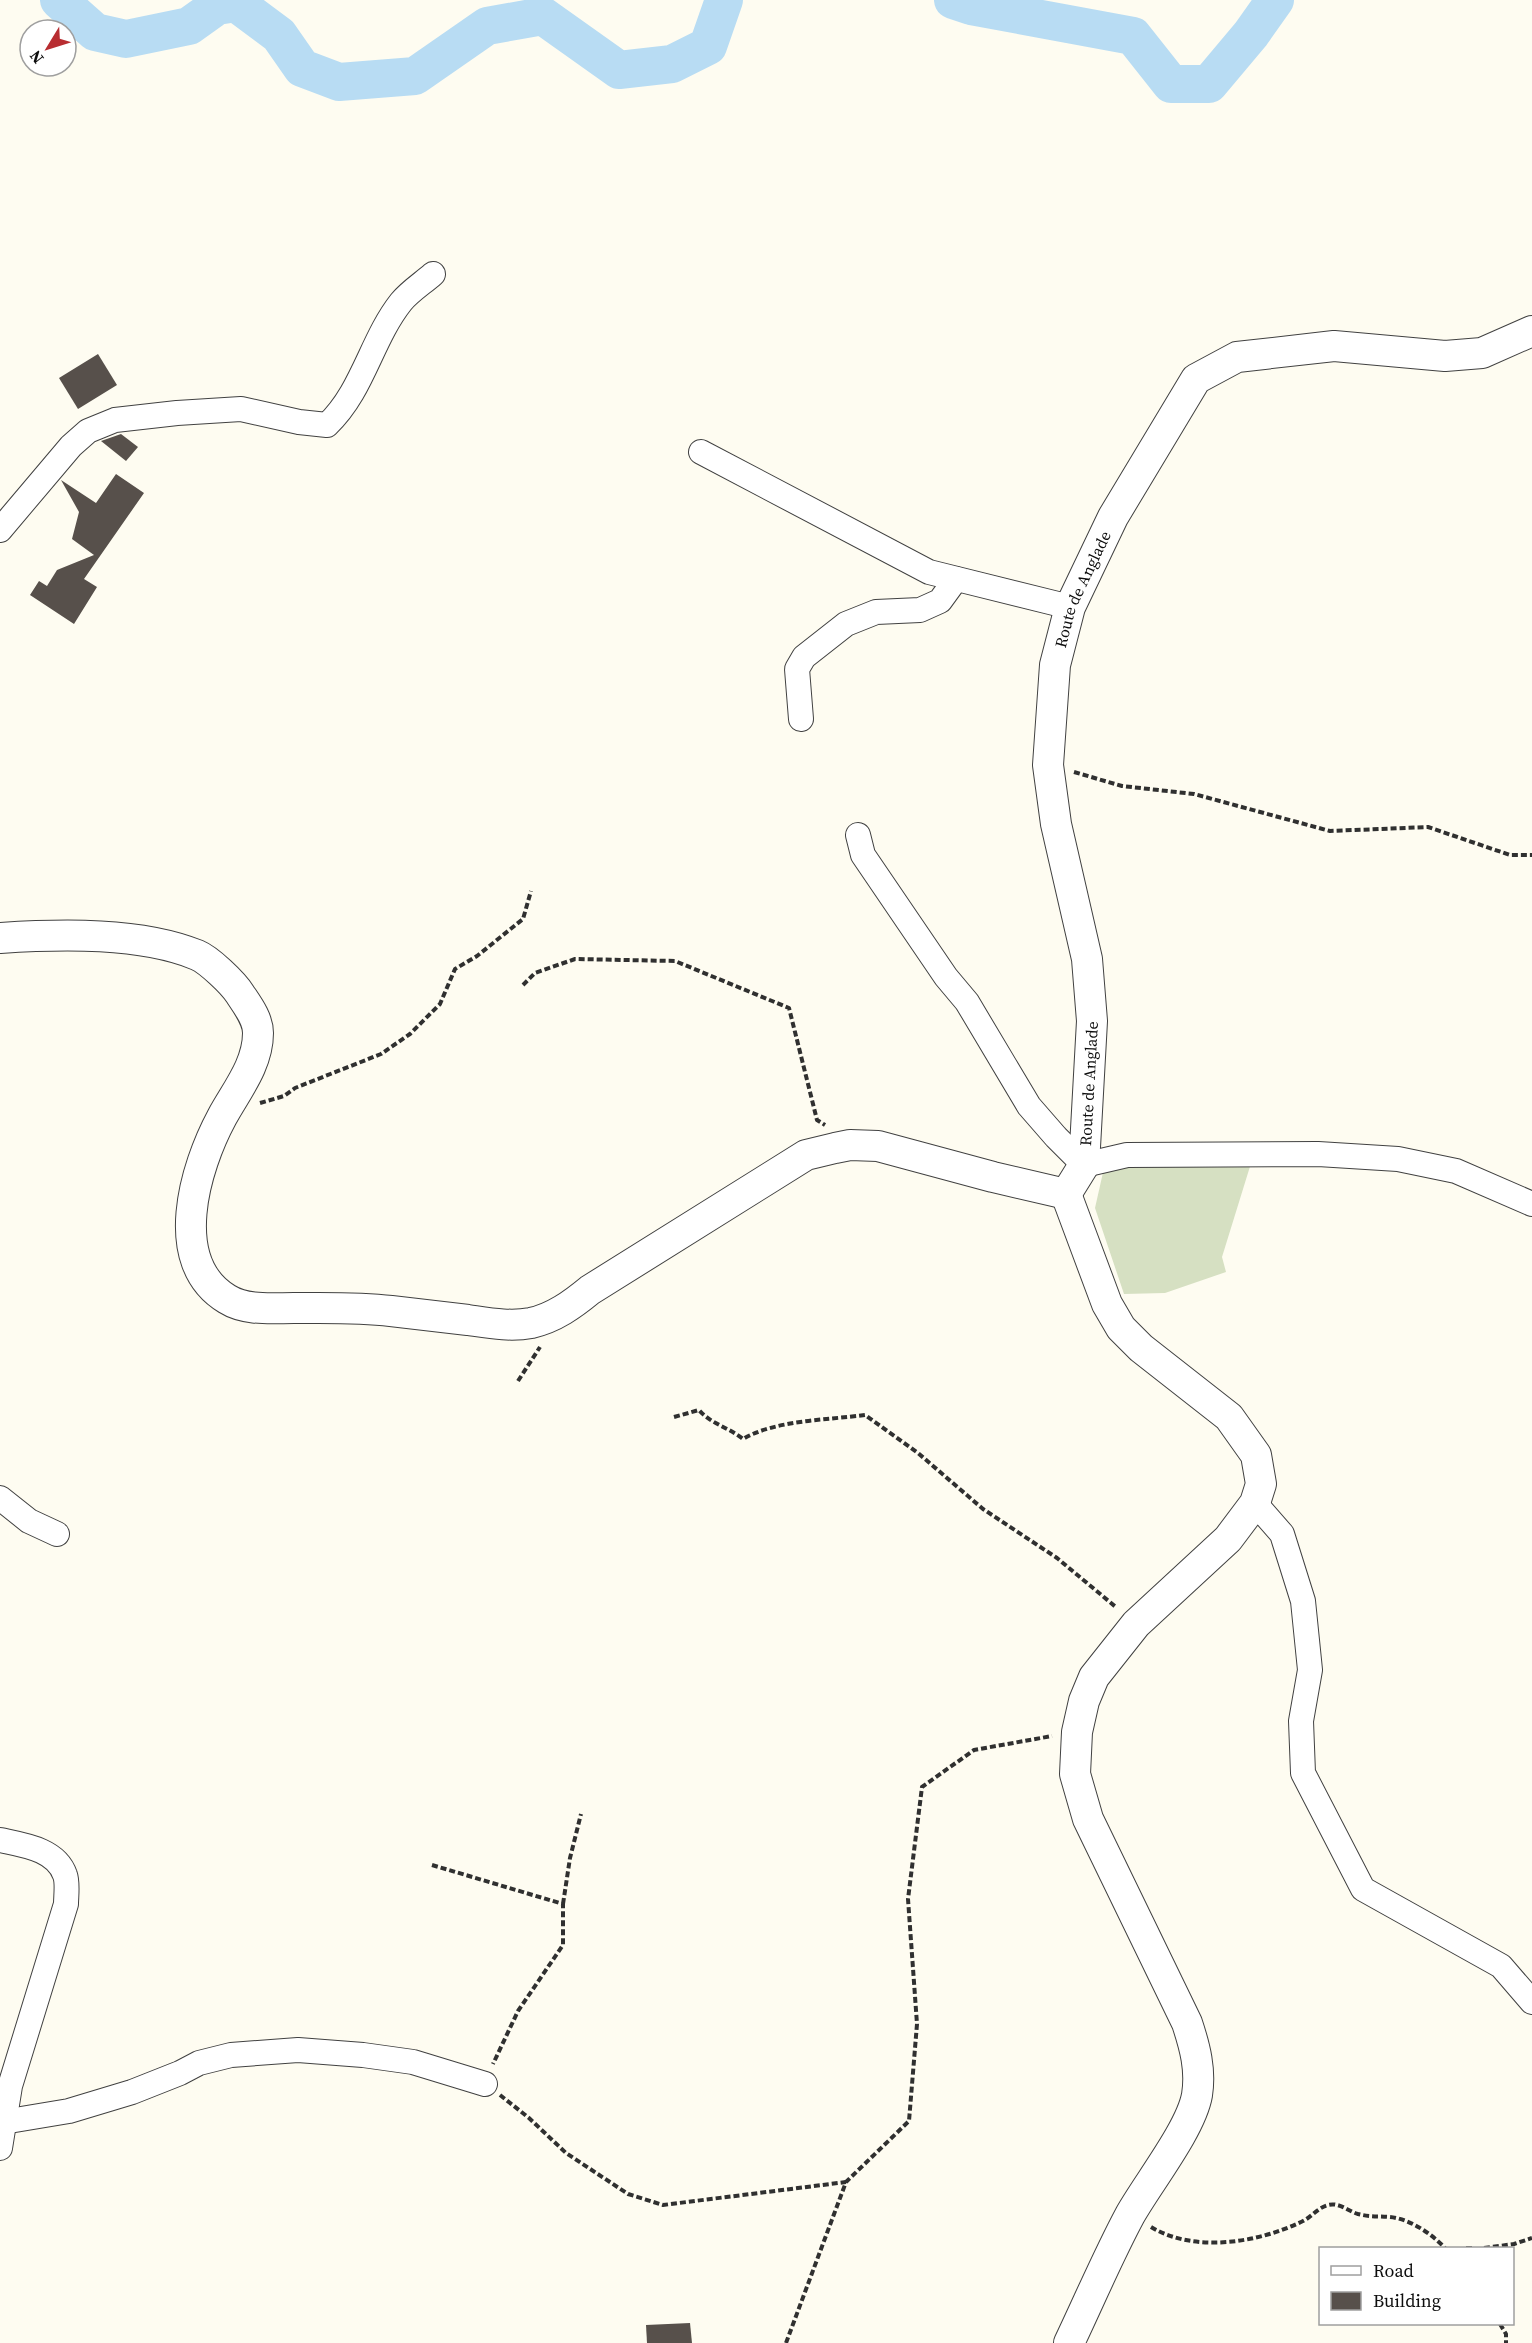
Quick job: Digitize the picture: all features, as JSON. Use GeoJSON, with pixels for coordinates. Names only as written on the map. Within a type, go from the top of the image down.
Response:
{"type":"FeatureCollection","features":[{"type":"Feature","properties":{"kind":"street"},"geometry":{"type":"LineString","coordinates":[[0,530],[71,446],[88,431],[115,420],[241,409],[298,422],[327,425],[340,413],[356,388],[367,361],[402,301],[433,274]]}},
{"type":"Feature","properties":{"kind":"street","name":"Route de Anglade"},"geometry":{"type":"LineString","coordinates":[[1084,1165],[1092,1021],[1087,959],[1056,824],[1048,765],[1055,665],[1070,607],[1113,517],[1196,379],[1237,357],[1334,346],[1445,356],[1482,353],[1528,337]]}},
{"type":"Feature","properties":{"kind":"street"},"geometry":{"type":"LineString","coordinates":[[701,452],[929,572],[1070,607]]}},
{"type":"Feature","properties":{"kind":"street"},"geometry":{"type":"LineString","coordinates":[[801,719],[797,669],[804,657],[846,624],[876,612],[920,610],[940,601],[956,579]]}},
{"type":"Feature","properties":{"kind":"street"},"geometry":{"type":"LineString","coordinates":[[858,835],[863,855],[946,977],[967,1002],[1029,1106],[1084,1165]]}},
{"type":"Feature","properties":{"kind":"street"},"geometry":{"type":"LineString","coordinates":[[0,938],[35,936],[139,939],[200,956],[235,987],[252,1011],[258,1033],[251,1068],[221,1119],[207,1151],[193,1192],[189,1231],[196,1260],[208,1282],[227,1300],[250,1307],[374,1309],[505,1325],[531,1323],[570,1306],[590,1290],[806,1155],[850,1145],[878,1146],[1066,1194]]}},
{"type":"Feature","properties":{"kind":"street"},"geometry":{"type":"LineString","coordinates":[[1066,1194],[1084,1165],[1127,1155],[1318,1154],[1398,1159],[1456,1171],[1532,1204]]}},
{"type":"Feature","properties":{"kind":"street"},"geometry":{"type":"LineString","coordinates":[[1066,1194],[1107,1304],[1121,1328],[1141,1348],[1229,1417],[1256,1455],[1261,1484],[1255,1503],[1228,1539],[1136,1624],[1094,1677],[1084,1701],[1077,1732],[1074,1773],[1088,1819],[1187,2023],[1196,2050],[1198,2068],[1197,2097],[1189,2118],[1130,2215],[1069,2343]]}},
{"type":"Feature","properties":{"kind":"street"},"geometry":{"type":"LineString","coordinates":[[0,1498],[29,1521],[57,1534]]}},
{"type":"Feature","properties":{"kind":"street"},"geometry":{"type":"LineString","coordinates":[[1255,1503],[1282,1534],[1303,1600],[1310,1670],[1301,1721],[1303,1773],[1363,1889],[1501,1966],[1532,2002]]}},
{"type":"Feature","properties":{"kind":"street"},"geometry":{"type":"LineString","coordinates":[[0,1840],[36,1849],[54,1859],[65,1875],[66,1904],[10,2086],[0,2148]]}},
{"type":"Feature","properties":{"kind":"street"},"geometry":{"type":"LineString","coordinates":[[3,2122],[69,2110],[132,2092],[199,2063],[231,2055],[298,2050],[413,2062],[485,2084]]}},
{"type":"Feature","properties":{"kind":"path"},"geometry":{"type":"LineString","coordinates":[[1048,765],[1122,786],[1194,794],[1330,831],[1428,827],[1510,855],[1532,855]]}},
{"type":"Feature","properties":{"kind":"path"},"geometry":{"type":"LineString","coordinates":[[257,1104],[284,1096],[295,1088],[381,1054],[410,1034],[440,1004],[456,969],[477,956],[523,920],[531,891]]}},
{"type":"Feature","properties":{"kind":"path"},"geometry":{"type":"LineString","coordinates":[[523,985],[535,973],[575,959],[675,961],[789,1008],[817,1120],[825,1125],[835,1148]]}},
{"type":"Feature","properties":{"kind":"path"},"geometry":{"type":"LineString","coordinates":[[518,1381],[531,1357],[539,1349],[548,1317]]}},
{"type":"Feature","properties":{"kind":"path"},"geometry":{"type":"LineString","coordinates":[[674,1417],[699,1410],[706,1418],[733,1431],[743,1439],[755,1432],[788,1425],[865,1415],[918,1453],[983,1509],[1057,1558],[1136,1624]]}},
{"type":"Feature","properties":{"kind":"path"},"geometry":{"type":"LineString","coordinates":[[786,2343],[846,2182],[909,2121],[917,2024],[908,1899],[922,1787],[974,1750],[1077,1732]]}},
{"type":"Feature","properties":{"kind":"path"},"geometry":{"type":"LineString","coordinates":[[581,1814],[570,1858],[563,1904],[563,1945],[518,2011],[485,2084],[529,2118],[566,2153],[628,2194],[663,2205],[846,2182]]}},
{"type":"Feature","properties":{"kind":"path"},"geometry":{"type":"LineString","coordinates":[[432,1865],[563,1904]]}},
{"type":"Feature","properties":{"kind":"path"},"geometry":{"type":"LineString","coordinates":[[1130,2215],[1157,2231],[1189,2242],[1233,2241],[1274,2233],[1304,2221],[1329,2205],[1342,2206],[1356,2213],[1393,2217],[1420,2227],[1444,2247]]}},
{"type":"Feature","properties":{"kind":"path"},"geometry":{"type":"LineString","coordinates":[[1492,2247],[1514,2244],[1532,2238]]}},
{"type":"Feature","properties":{"kind":"path"},"geometry":{"type":"LineString","coordinates":[[1501,2325],[1506,2334],[1506,2343]]}},
{"type":"Feature","properties":{"kind":"green space"},"geometry":{"type":"Polygon","coordinates":[[[1252,1160],[1222,1257],[1226,1272],[1165,1293],[1124,1294],[1095,1208],[1104,1168],[1252,1160]]]}},
{"type":"Feature","properties":{"kind":"building"},"geometry":{"type":"Polygon","coordinates":[[[98,354],[117,385],[78,409],[59,378],[98,354]]]}},
{"type":"Feature","properties":{"kind":"building"},"geometry":{"type":"Polygon","coordinates":[[[121,434],[138,447],[126,461],[101,441],[121,434]]]}},
{"type":"Feature","properties":{"kind":"building"},"geometry":{"type":"Polygon","coordinates":[[[116,474],[144,493],[84,579],[97,587],[74,624],[30,595],[39,581],[47,586],[57,570],[94,555],[72,539],[79,512],[61,480],[96,503],[116,474]]]}},
{"type":"Feature","properties":{"kind":"building"},"geometry":{"type":"Polygon","coordinates":[[[690,2323],[692,2343],[647,2343],[646,2325],[690,2323]]]}},
{"type":"Feature","properties":{"kind":"waterway"},"geometry":{"type":"LineString","coordinates":[[59,0],[95,32],[126,39],[189,26],[217,6],[236,3],[279,35],[302,68],[339,82],[415,76],[487,26],[543,16],[619,70],[672,64],[708,46],[724,0]]}},
{"type":"Feature","properties":{"kind":"waterway"},"geometry":{"type":"LineString","coordinates":[[953,0],[971,6],[1133,36],[1171,84],[1209,84],[1251,34],[1275,0]]}}]}
